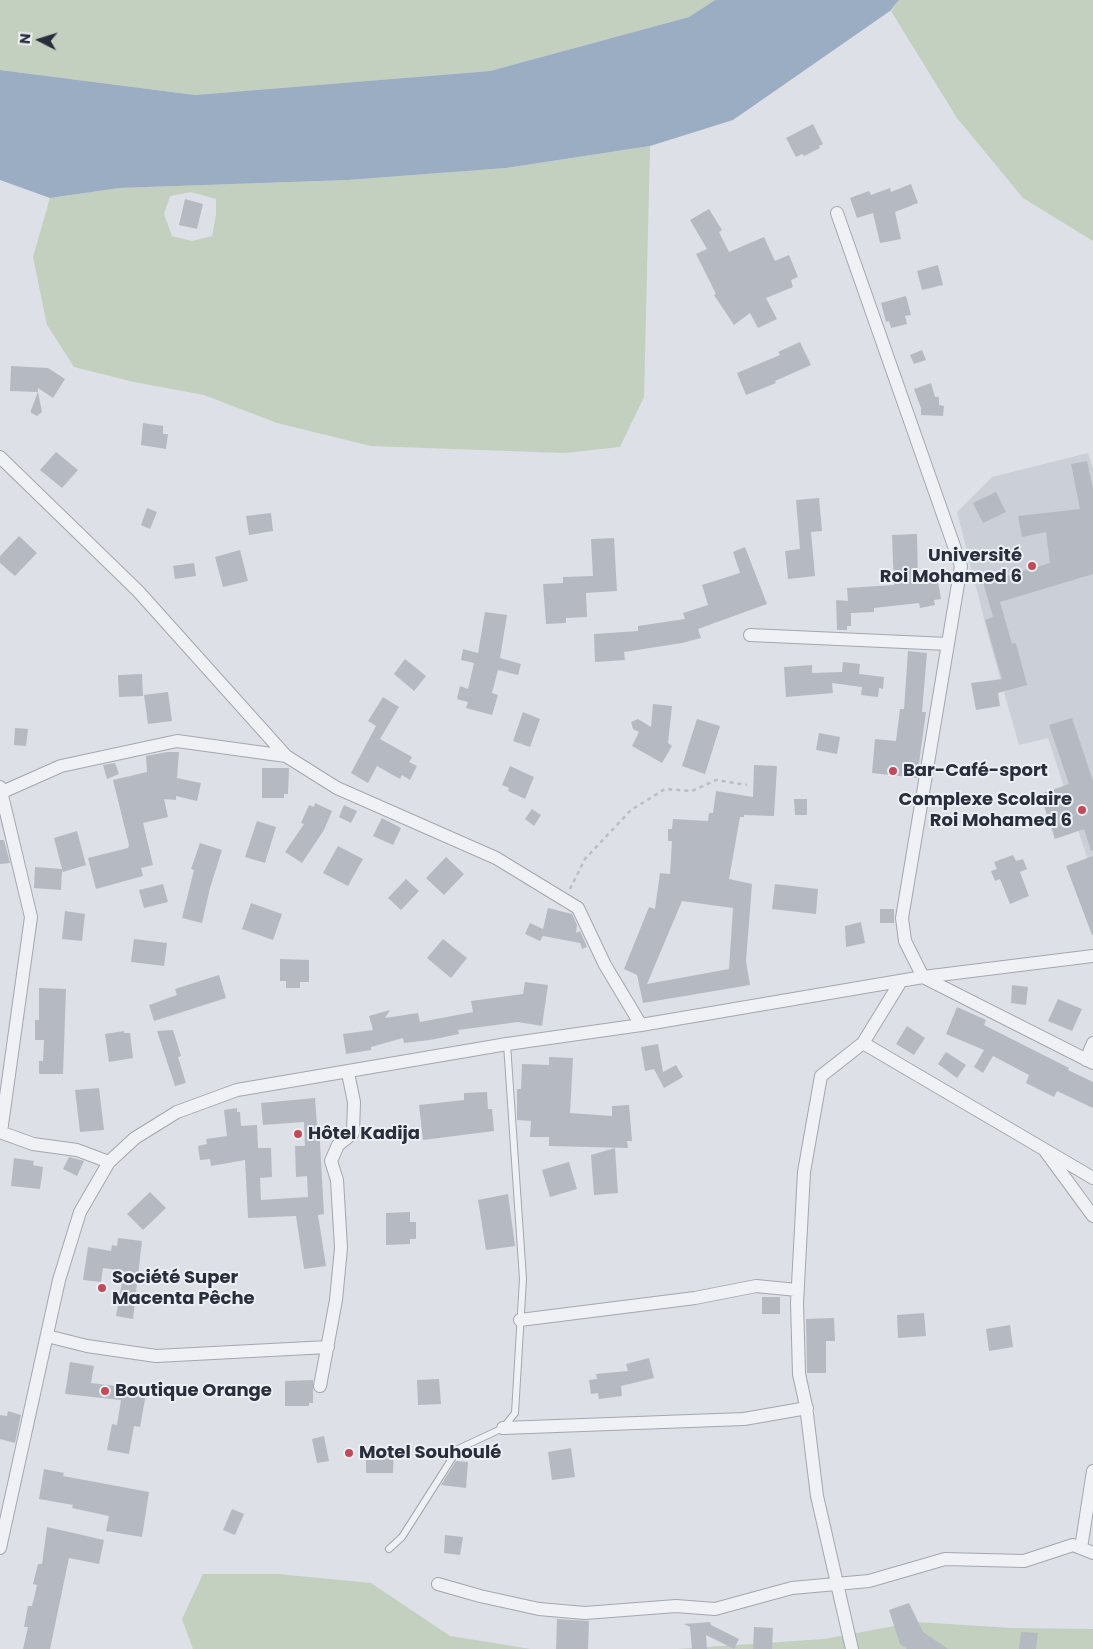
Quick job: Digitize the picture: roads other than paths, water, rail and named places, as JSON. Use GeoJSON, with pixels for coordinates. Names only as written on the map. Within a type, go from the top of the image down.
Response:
{"type":"FeatureCollection","features":[{"type":"Feature","properties":{"kind":"street"},"geometry":{"type":"LineString","coordinates":[[837,213],[961,566],[902,918],[905,941],[923,978],[1090,1062],[1093,1043]]}},
{"type":"Feature","properties":{"kind":"street"},"geometry":{"type":"LineString","coordinates":[[0,457],[138,591],[286,756],[338,788],[496,858],[578,908],[605,965],[641,1025]]}},
{"type":"Feature","properties":{"kind":"street"},"geometry":{"type":"LineString","coordinates":[[750,635],[948,644]]}},
{"type":"Feature","properties":{"kind":"street"},"geometry":{"type":"LineString","coordinates":[[109,1162],[76,1150],[33,1144],[0,1132],[31,917],[1,791],[61,766],[177,741],[286,756]]}},
{"type":"Feature","properties":{"kind":"street"},"geometry":{"type":"LineString","coordinates":[[0,1548],[70,1237],[80,1212],[109,1162],[135,1138],[177,1112],[237,1090],[348,1073],[507,1044],[641,1025],[923,978],[1093,956]]}},
{"type":"Feature","properties":{"kind":"street"},"geometry":{"type":"LineString","coordinates":[[852,1649],[817,1496],[807,1408],[799,1374],[797,1290],[804,1172],[821,1076],[864,1043],[901,982]]}},
{"type":"Feature","properties":{"kind":"street"},"geometry":{"type":"LineString","coordinates":[[864,1043],[1093,1178]]}},
{"type":"Feature","properties":{"kind":"street"},"geometry":{"type":"LineString","coordinates":[[320,1386],[336,1300],[341,1248],[338,1180],[331,1161],[338,1146],[353,1133],[354,1102],[348,1073]]}},
{"type":"Feature","properties":{"kind":"street"},"geometry":{"type":"LineString","coordinates":[[1042,1148],[1093,1216]]}},
{"type":"Feature","properties":{"kind":"street"},"geometry":{"type":"LineString","coordinates":[[520,1320],[695,1298],[756,1286],[797,1290]]}},
{"type":"Feature","properties":{"kind":"street"},"geometry":{"type":"LineString","coordinates":[[47,1336],[87,1346],[156,1356],[328,1347]]}},
{"type":"Feature","properties":{"kind":"street"},"geometry":{"type":"LineString","coordinates":[[503,1428],[744,1419],[807,1408]]}},
{"type":"Feature","properties":{"kind":"street"},"geometry":{"type":"LineString","coordinates":[[1081,1548],[1093,1471]]}},
{"type":"Feature","properties":{"kind":"street"},"geometry":{"type":"LineString","coordinates":[[438,1584],[480,1596],[539,1609],[584,1613],[676,1606],[715,1609],[792,1588],[838,1582],[869,1581],[944,1559],[1024,1561],[1073,1545],[1093,1553]]}},
{"type":"Feature","properties":{"kind":"lane"},"geometry":{"type":"LineString","coordinates":[[389,1549],[402,1537],[458,1449],[503,1428],[515,1413],[523,1279],[507,1044]]}},
{"type":"Feature","properties":{"kind":"water"},"geometry":{"type":"Polygon","coordinates":[[[715,0],[899,0],[890,11],[733,120],[650,146],[506,168],[348,180],[119,188],[50,198],[0,180],[0,70],[195,95],[490,71],[689,17],[715,0]]]}},
{"type":"Feature","properties":{"kind":"place","name":"Université Roi Mohamed 6"},"geometry":{"type":"Point","coordinates":[1032,566]}},
{"type":"Feature","properties":{"kind":"place","name":"Bar-Café-sport"},"geometry":{"type":"Point","coordinates":[893,771]}},
{"type":"Feature","properties":{"kind":"place","name":"Complexe Scolaire Roi Mohamed 6"},"geometry":{"type":"Point","coordinates":[1082,810]}},
{"type":"Feature","properties":{"kind":"place","name":"Hôtel Kadija"},"geometry":{"type":"Point","coordinates":[298,1134]}},
{"type":"Feature","properties":{"kind":"place","name":"Société Super Macenta Pêche"},"geometry":{"type":"Point","coordinates":[102,1288]}},
{"type":"Feature","properties":{"kind":"place","name":"Boutique Orange"},"geometry":{"type":"Point","coordinates":[105,1391]}},
{"type":"Feature","properties":{"kind":"place","name":"Motel Souhoulé"},"geometry":{"type":"Point","coordinates":[349,1453]}}]}
